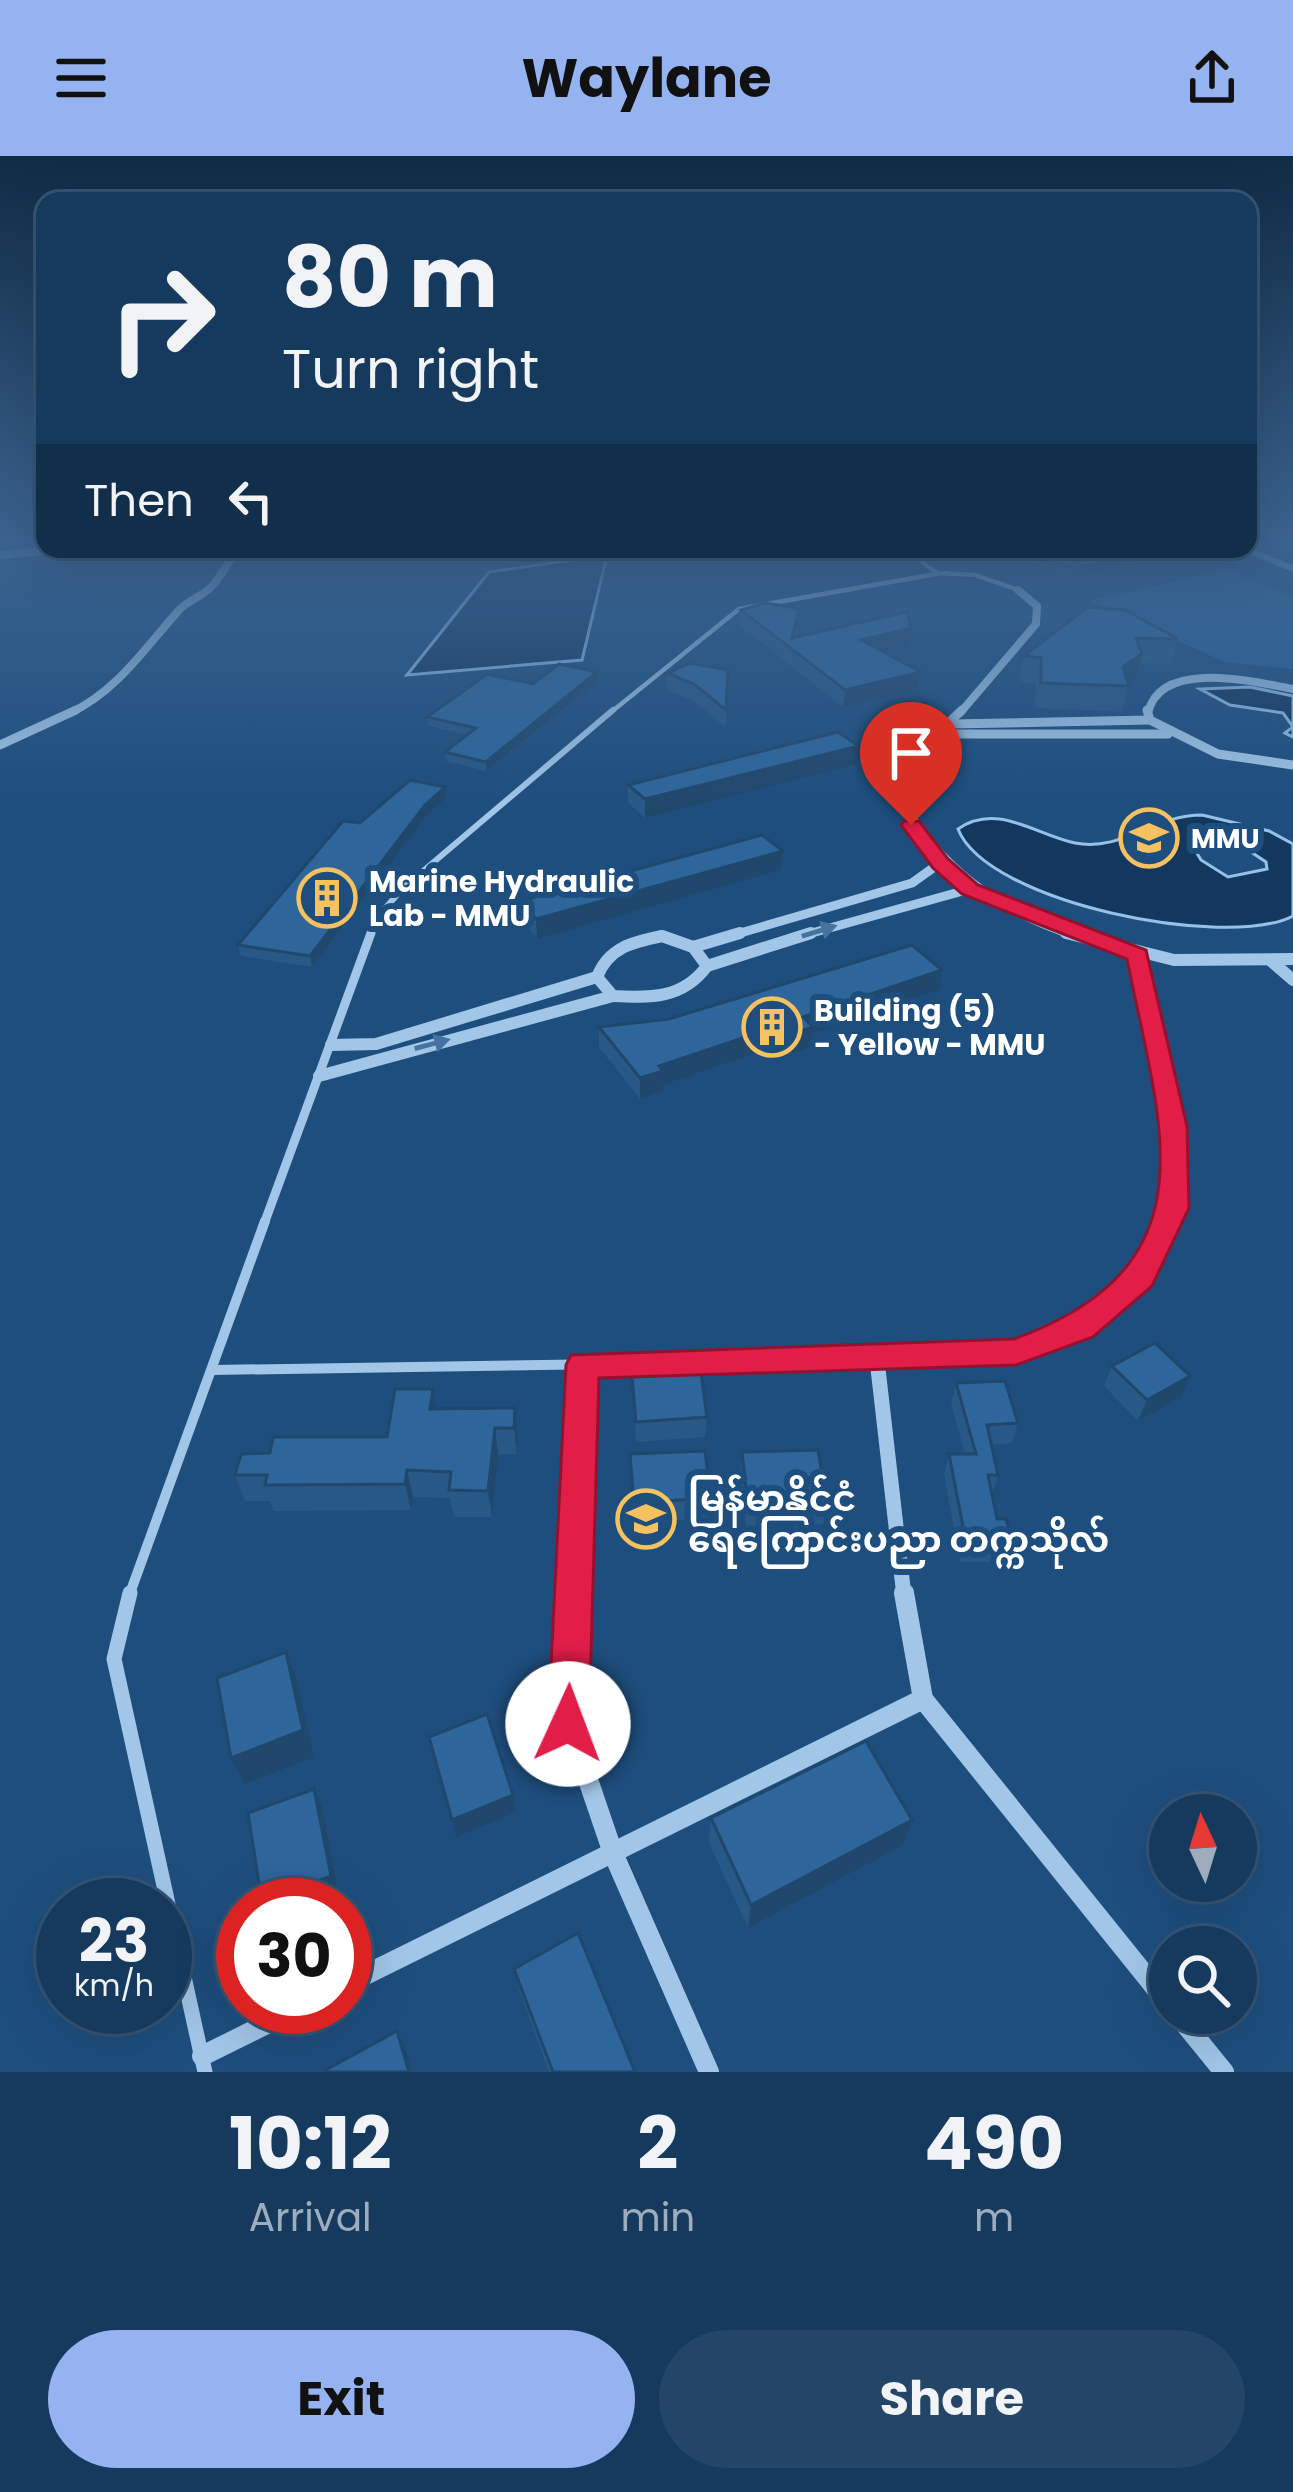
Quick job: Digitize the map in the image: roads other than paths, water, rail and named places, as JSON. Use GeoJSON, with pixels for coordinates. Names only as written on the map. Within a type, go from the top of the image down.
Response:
{"type":"FeatureCollection","features":[{"type":"Feature","properties":{"kind":"street"},"geometry":{"type":"LineString","coordinates":[[0,745],[104,697],[124,669],[168,626]]}},
{"type":"Feature","properties":{"kind":"street"},"geometry":{"type":"LineString","coordinates":[[1034,626],[950,724],[911,758],[898,795],[911,825],[940,863],[970,890],[1138,955],[1293,959]]}},
{"type":"Feature","properties":{"kind":"street"},"geometry":{"type":"LineString","coordinates":[[1168,734],[1150,720],[1147,708],[1155,693],[1178,682],[1219,678],[1293,689]]}},
{"type":"Feature","properties":{"kind":"street"},"geometry":{"type":"LineString","coordinates":[[950,724],[1150,720]]}},
{"type":"Feature","properties":{"kind":"street"},"geometry":{"type":"LineString","coordinates":[[936,734],[1168,734],[1251,762],[1293,765]]}},
{"type":"Feature","properties":{"kind":"street"},"geometry":{"type":"LineString","coordinates":[[693,947],[911,884],[940,863]]}},
{"type":"Feature","properties":{"kind":"street"},"geometry":{"type":"LineString","coordinates":[[320,1076],[613,996],[658,998],[697,984],[707,966],[923,898],[970,890]]}},
{"type":"Feature","properties":{"kind":"street"},"geometry":{"type":"LineString","coordinates":[[597,977],[602,961],[622,944],[662,936],[693,947],[707,966]]}},
{"type":"Feature","properties":{"kind":"street"},"geometry":{"type":"LineString","coordinates":[[1269,960],[1293,980]]}},
{"type":"Feature","properties":{"kind":"street"},"geometry":{"type":"LineString","coordinates":[[331,1046],[376,1044],[597,977]]}},
{"type":"Feature","properties":{"kind":"street"},"geometry":{"type":"LineString","coordinates":[[597,977],[613,996]]}},
{"type":"Feature","properties":{"kind":"street"},"geometry":{"type":"LineString","coordinates":[[877,1360],[908,1632],[923,1699],[1149,1980]]}},
{"type":"Feature","properties":{"kind":"street"},"geometry":{"type":"LineString","coordinates":[[583,1365],[568,1724],[613,1853],[709,2072]]}},
{"type":"Feature","properties":{"kind":"street"},"geometry":{"type":"LineString","coordinates":[[372,1972],[923,1699]]}},
{"type":"Feature","properties":{"kind":"street"},"geometry":{"type":"LineString","coordinates":[[204,2064],[255,2034]]}},
{"type":"Feature","properties":{"kind":"street"},"geometry":{"type":"LineString","coordinates":[[1193,2034],[1224,2072]]}},
{"type":"Feature","properties":{"kind":"lane"},"geometry":{"type":"LineString","coordinates":[[204,2064],[114,1659],[132,1582],[376,920],[401,889],[711,626]]}},
{"type":"Feature","properties":{"kind":"lane"},"geometry":{"type":"LineString","coordinates":[[213,1370],[877,1360],[1016,1352],[1082,1328],[1141,1278],[1174,1208],[1173,1126],[1138,955]]}},
{"type":"Feature","properties":{"kind":"place","name":"MMU"},"geometry":{"type":"Point","coordinates":[1149,838]}},
{"type":"Feature","properties":{"kind":"place","name":"Marine Hydraulic Lab - MMU"},"geometry":{"type":"Point","coordinates":[327,898]}},
{"type":"Feature","properties":{"kind":"place","name":"Building (5) - Yellow - MMU"},"geometry":{"type":"Point","coordinates":[772,1027]}},
{"type":"Feature","properties":{"kind":"place","name":"မြန်မာနိုင်ငံ ရေကြောင်းပညာ တက္ကသိုလ်"},"geometry":{"type":"Point","coordinates":[646,1519]}}]}
